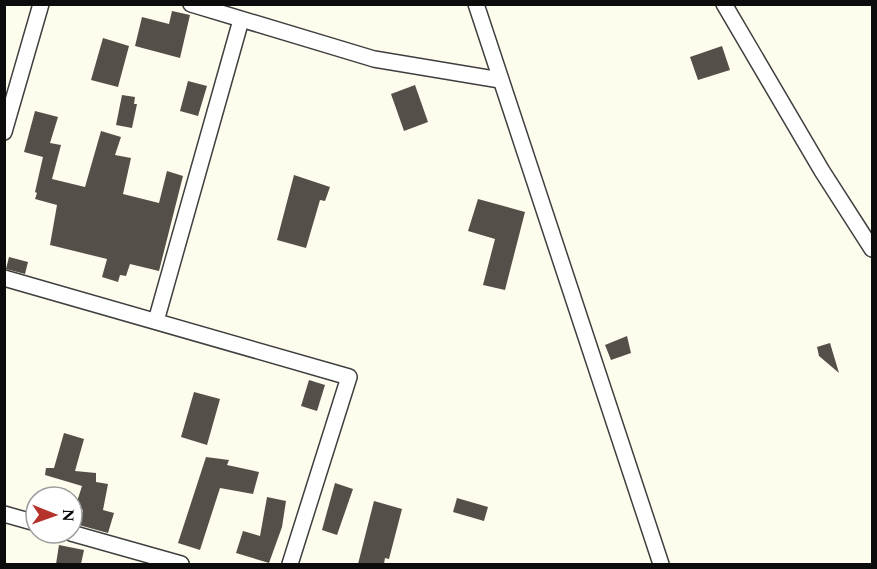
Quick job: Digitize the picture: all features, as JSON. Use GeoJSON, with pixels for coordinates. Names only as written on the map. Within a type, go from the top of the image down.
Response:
{"type":"FeatureCollection","features":[{"type":"Feature","properties":{"kind":"street"},"geometry":{"type":"LineString","coordinates":[[4,132],[41,4]]}},
{"type":"Feature","properties":{"kind":"street"},"geometry":{"type":"LineString","coordinates":[[191,4],[374,59],[500,80]]}},
{"type":"Feature","properties":{"kind":"street"},"geometry":{"type":"LineString","coordinates":[[476,4],[661,564]]}},
{"type":"Feature","properties":{"kind":"street"},"geometry":{"type":"LineString","coordinates":[[724,4],[822,171],[873,249]]}},
{"type":"Feature","properties":{"kind":"street"},"geometry":{"type":"LineString","coordinates":[[156,321],[241,20]]}},
{"type":"Feature","properties":{"kind":"street"},"geometry":{"type":"LineString","coordinates":[[4,278],[349,377],[290,564]]}},
{"type":"Feature","properties":{"kind":"street"},"geometry":{"type":"LineString","coordinates":[[4,514],[24,520]]}},
{"type":"Feature","properties":{"kind":"street"},"geometry":{"type":"LineString","coordinates":[[84,537],[181,564]]}},
{"type":"Feature","properties":{"kind":"building"},"geometry":{"type":"Polygon","coordinates":[[[172,11],[190,15],[180,58],[135,46],[142,17],[169,24],[172,11]]]}},
{"type":"Feature","properties":{"kind":"building"},"geometry":{"type":"Polygon","coordinates":[[[103,38],[129,46],[118,87],[91,80],[103,38]]]}},
{"type":"Feature","properties":{"kind":"building"},"geometry":{"type":"Polygon","coordinates":[[[722,46],[730,70],[698,80],[690,57],[722,46]]]}},
{"type":"Feature","properties":{"kind":"building"},"geometry":{"type":"Polygon","coordinates":[[[188,81],[207,86],[198,116],[180,111],[188,81]]]}},
{"type":"Feature","properties":{"kind":"building"},"geometry":{"type":"Polygon","coordinates":[[[415,85],[428,122],[404,131],[391,94],[415,85]]]}},
{"type":"Feature","properties":{"kind":"building"},"geometry":{"type":"Polygon","coordinates":[[[122,95],[135,97],[134,104],[137,104],[132,128],[116,125],[122,95]]]}},
{"type":"Feature","properties":{"kind":"building"},"geometry":{"type":"Polygon","coordinates":[[[35,111],[58,117],[50,143],[61,145],[52,179],[85,187],[101,131],[121,137],[115,155],[131,158],[123,194],[159,203],[167,171],[183,176],[159,271],[130,264],[126,276],[120,275],[118,282],[102,277],[107,259],[50,245],[57,205],[35,199],[43,157],[24,152],[35,111]]]}},
{"type":"Feature","properties":{"kind":"building"},"geometry":{"type":"Polygon","coordinates":[[[294,175],[330,187],[325,201],[320,200],[306,248],[277,240],[294,175]]]}},
{"type":"Feature","properties":{"kind":"building"},"geometry":{"type":"Polygon","coordinates":[[[478,199],[525,212],[505,290],[483,285],[495,239],[468,231],[478,199]]]}},
{"type":"Feature","properties":{"kind":"building"},"geometry":{"type":"Polygon","coordinates":[[[9,257],[28,262],[25,274],[6,269],[9,257]]]}},
{"type":"Feature","properties":{"kind":"building"},"geometry":{"type":"Polygon","coordinates":[[[627,336],[631,353],[611,360],[605,345],[627,336]]]}},
{"type":"Feature","properties":{"kind":"building"},"geometry":{"type":"Polygon","coordinates":[[[830,343],[839,373],[819,356],[817,347],[830,343]]]}},
{"type":"Feature","properties":{"kind":"building"},"geometry":{"type":"Polygon","coordinates":[[[309,380],[325,385],[317,411],[301,406],[309,380]]]}},
{"type":"Feature","properties":{"kind":"building"},"geometry":{"type":"Polygon","coordinates":[[[194,392],[220,399],[207,445],[181,437],[194,392]]]}},
{"type":"Feature","properties":{"kind":"building"},"geometry":{"type":"Polygon","coordinates":[[[64,433],[84,439],[75,471],[96,473],[96,482],[108,484],[103,510],[114,513],[108,533],[84,526],[84,485],[45,475],[46,468],[54,468],[64,433]]]}},
{"type":"Feature","properties":{"kind":"building"},"geometry":{"type":"Polygon","coordinates":[[[206,457],[229,460],[227,465],[259,472],[253,494],[220,488],[200,550],[178,543],[206,457]]]}},
{"type":"Feature","properties":{"kind":"building"},"geometry":{"type":"Polygon","coordinates":[[[335,483],[353,489],[337,535],[322,530],[335,483]]]}},
{"type":"Feature","properties":{"kind":"building"},"geometry":{"type":"Polygon","coordinates":[[[267,497],[286,501],[282,527],[269,563],[236,553],[243,531],[260,536],[267,497]]]}},
{"type":"Feature","properties":{"kind":"building"},"geometry":{"type":"Polygon","coordinates":[[[457,498],[488,507],[484,521],[453,512],[457,498]]]}},
{"type":"Feature","properties":{"kind":"building"},"geometry":{"type":"Polygon","coordinates":[[[374,501],[402,509],[389,559],[385,558],[384,564],[358,564],[374,501]]]}},
{"type":"Feature","properties":{"kind":"building"},"geometry":{"type":"Polygon","coordinates":[[[59,545],[84,550],[81,564],[56,564],[59,545]]]}}]}
